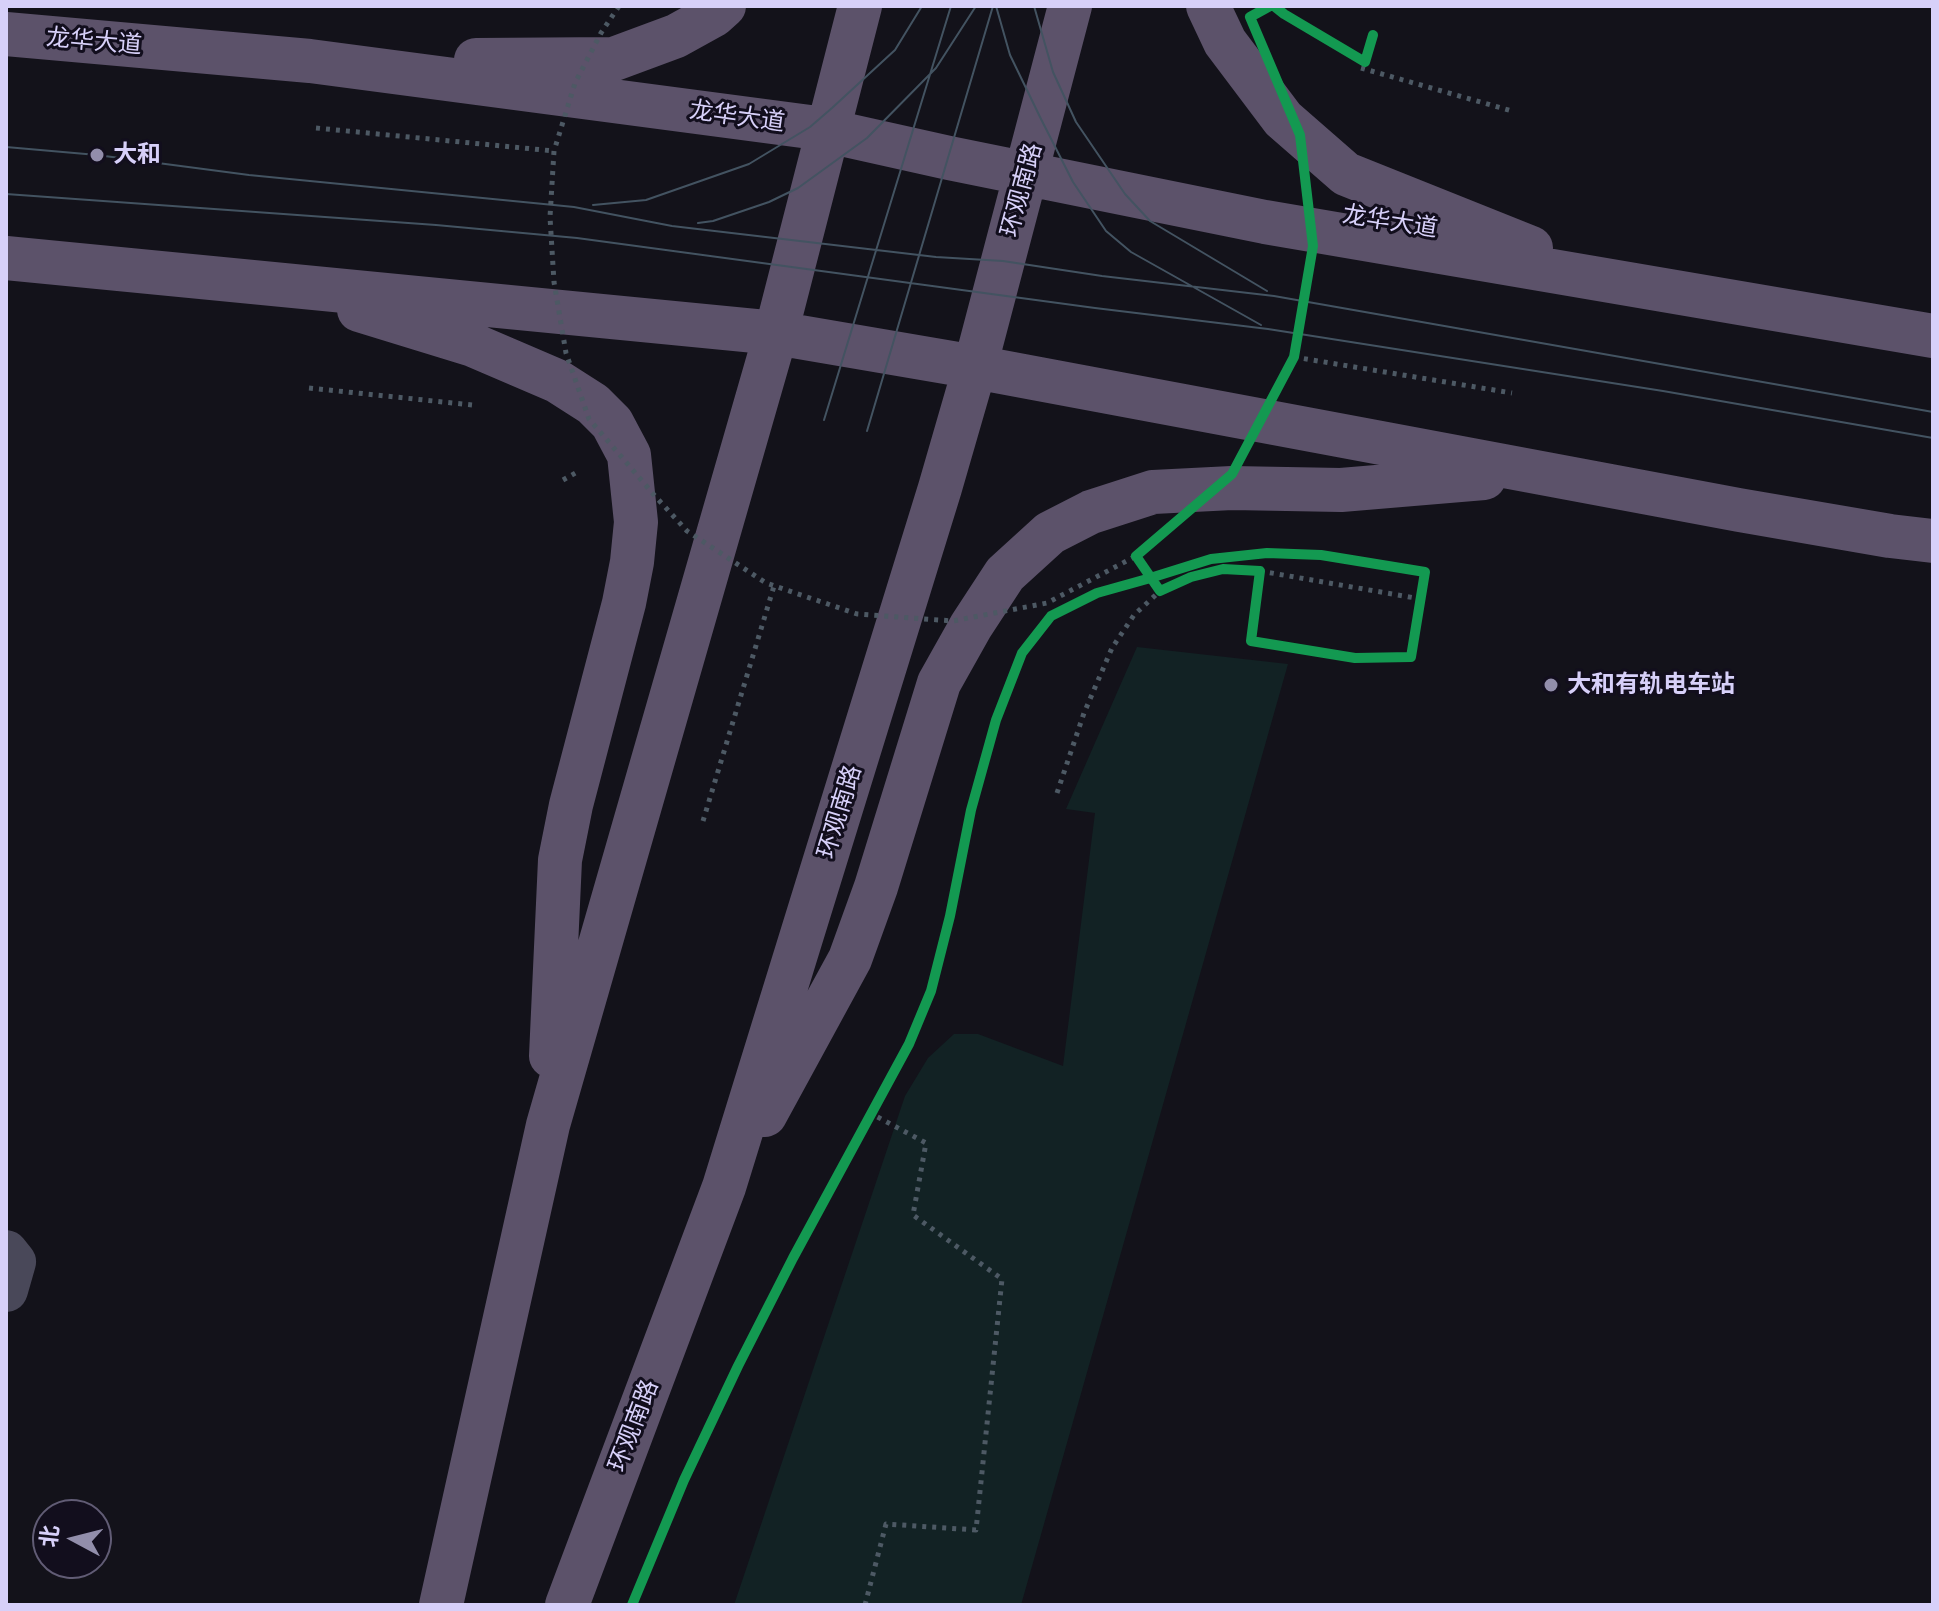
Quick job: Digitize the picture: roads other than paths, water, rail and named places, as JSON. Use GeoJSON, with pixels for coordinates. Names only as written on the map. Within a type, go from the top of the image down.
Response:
{"type":"FeatureCollection","features":[{"type":"Feature","properties":{"kind":"main road"},"geometry":{"type":"LineString","coordinates":[[310,61],[614,59],[676,36],[724,6]]}},
{"type":"Feature","properties":{"kind":"main road"},"geometry":{"type":"LineString","coordinates":[[441,1605],[548,1125],[776,333],[860,6]]}},
{"type":"Feature","properties":{"kind":"main road","name":"环观南路"},"geometry":{"type":"LineString","coordinates":[[567,1605],[724,1187],[975,367],[1070,6]]}},
{"type":"Feature","properties":{"kind":"main road"},"geometry":{"type":"LineString","coordinates":[[1208,6],[1225,42],[1283,119],[1346,174],[1607,279]]}},
{"type":"Feature","properties":{"kind":"main road","name":"龙华大道"},"geometry":{"type":"LineString","coordinates":[[6,34],[310,61],[827,130],[1265,222],[1933,336]]}},
{"type":"Feature","properties":{"kind":"main road"},"geometry":{"type":"LineString","coordinates":[[6,258],[776,333],[975,367],[1539,473],[1933,541]]}},
{"type":"Feature","properties":{"kind":"main road"},"geometry":{"type":"LineString","coordinates":[[268,282],[473,345],[557,381],[593,404],[612,423],[629,455],[636,522],[632,562],[560,860],[548,1125]]}},
{"type":"Feature","properties":{"kind":"main road"},"geometry":{"type":"LineString","coordinates":[[724,1187],[850,959],[876,887],[939,683],[1005,574],[1050,533],[1091,512],[1153,492],[1232,488],[1341,490],[1539,473]]}},
{"type":"Feature","properties":{"kind":"street"},"geometry":{"type":"LineString","coordinates":[[6,1252],[14,1262],[6,1290]]}},
{"type":"Feature","properties":{"kind":"tram line"},"geometry":{"type":"LineString","coordinates":[[593,205],[646,200],[749,164],[810,127],[832,108],[895,50],[922,6]]}},
{"type":"Feature","properties":{"kind":"tram line"},"geometry":{"type":"LineString","coordinates":[[824,420],[951,6]]}},
{"type":"Feature","properties":{"kind":"tram line"},"geometry":{"type":"LineString","coordinates":[[698,223],[769,202],[798,188],[867,138],[936,68],[976,6]]}},
{"type":"Feature","properties":{"kind":"tram line"},"geometry":{"type":"LineString","coordinates":[[867,431],[993,6]]}},
{"type":"Feature","properties":{"kind":"tram line"},"geometry":{"type":"LineString","coordinates":[[996,6],[1010,55],[1041,119],[1073,182],[1106,231],[1131,252],[1261,325]]}},
{"type":"Feature","properties":{"kind":"tram line"},"geometry":{"type":"LineString","coordinates":[[1034,6],[1053,72],[1076,122],[1125,194],[1150,221],[1267,291]]}},
{"type":"Feature","properties":{"kind":"tram line"},"geometry":{"type":"LineString","coordinates":[[6,147],[574,207],[672,226],[936,257],[1003,261],[1274,296],[1933,412]]}},
{"type":"Feature","properties":{"kind":"tram line"},"geometry":{"type":"LineString","coordinates":[[6,194],[577,238],[1268,329],[1663,391],[1933,438]]}},
{"type":"Feature","properties":{"kind":"place","name":"大和"},"geometry":{"type":"Point","coordinates":[97,155]}},
{"type":"Feature","properties":{"kind":"place","name":"大和有轨电车站"},"geometry":{"type":"Point","coordinates":[1551,685]}}]}
